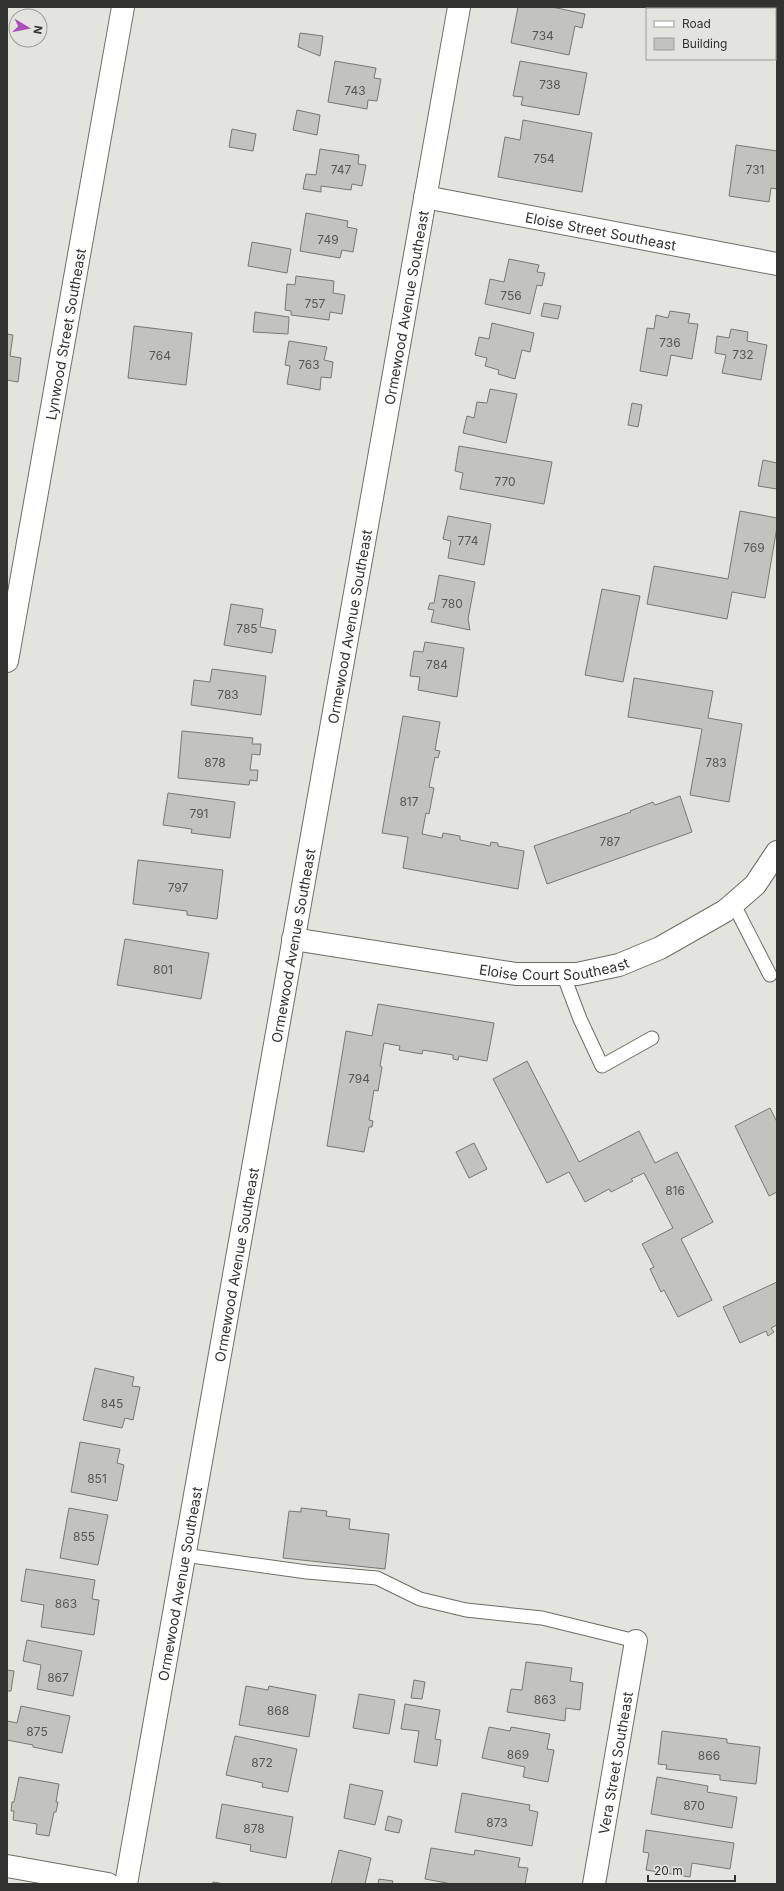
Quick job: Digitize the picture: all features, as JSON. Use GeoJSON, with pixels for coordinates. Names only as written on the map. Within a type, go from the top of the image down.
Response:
{"type":"FeatureCollection","features":[{"type":"Feature","properties":{"kind":"street","name":"Lynwood Street Southeast"},"geometry":{"type":"LineString","coordinates":[[7,661],[123,7]]}},
{"type":"Feature","properties":{"kind":"street","name":"Ormewood Avenue Southeast"},"geometry":{"type":"LineString","coordinates":[[126,1884],[459,7]]}},
{"type":"Feature","properties":{"kind":"street","name":"Eloise Street Southeast"},"geometry":{"type":"LineString","coordinates":[[425,197],[777,264]]}},
{"type":"Feature","properties":{"kind":"street","name":"Eloise Court Southeast"},"geometry":{"type":"LineString","coordinates":[[293,939],[516,974],[577,974],[619,965],[660,948],[724,911],[755,885],[777,852]]}},
{"type":"Feature","properties":{"kind":"street","name":"Vera Street Southeast"},"geometry":{"type":"LineString","coordinates":[[594,1884],[636,1641]]}},
{"type":"Feature","properties":{"kind":"street"},"geometry":{"type":"LineString","coordinates":[[7,1866],[108,1884]]}},
{"type":"Feature","properties":{"kind":"lane"},"geometry":{"type":"LineString","coordinates":[[733,903],[770,975]]}},
{"type":"Feature","properties":{"kind":"lane"},"geometry":{"type":"LineString","coordinates":[[563,974],[580,1019],[602,1066],[652,1038]]}},
{"type":"Feature","properties":{"kind":"lane"},"geometry":{"type":"LineString","coordinates":[[184,1555],[307,1572],[376,1578],[420,1598],[466,1610],[542,1618],[636,1641]]}},
{"type":"Feature","properties":{"kind":"building"},"geometry":{"type":"Polygon","coordinates":[[[518,7],[552,7],[585,14],[582,28],[575,26],[569,55],[511,43],[518,7]]]}},
{"type":"Feature","properties":{"kind":"building"},"geometry":{"type":"Polygon","coordinates":[[[300,33],[323,36],[320,56],[298,47],[300,33]]]}},
{"type":"Feature","properties":{"kind":"building"},"geometry":{"type":"Polygon","coordinates":[[[335,61],[376,68],[374,78],[381,79],[377,101],[368,100],[367,109],[328,102],[335,61]]]}},
{"type":"Feature","properties":{"kind":"building"},"geometry":{"type":"Polygon","coordinates":[[[520,61],[587,73],[579,115],[521,105],[523,97],[513,96],[520,61]]]}},
{"type":"Feature","properties":{"kind":"building"},"geometry":{"type":"Polygon","coordinates":[[[297,110],[320,115],[317,135],[293,130],[297,110]]]}},
{"type":"Feature","properties":{"kind":"building"},"geometry":{"type":"Polygon","coordinates":[[[523,120],[592,133],[582,192],[498,177],[505,137],[520,140],[523,120]]]}},
{"type":"Feature","properties":{"kind":"building"},"geometry":{"type":"Polygon","coordinates":[[[232,129],[256,134],[253,151],[229,147],[232,129]]]}},
{"type":"Feature","properties":{"kind":"building"},"geometry":{"type":"Polygon","coordinates":[[[736,145],[777,151],[777,189],[771,188],[769,202],[729,196],[736,145]]]}},
{"type":"Feature","properties":{"kind":"building"},"geometry":{"type":"Polygon","coordinates":[[[320,149],[359,155],[358,164],[366,165],[362,186],[352,184],[351,190],[321,186],[321,192],[303,189],[306,174],[316,175],[320,149]]]}},
{"type":"Feature","properties":{"kind":"building"},"geometry":{"type":"Polygon","coordinates":[[[306,213],[348,221],[347,227],[357,229],[353,252],[342,250],[340,258],[300,251],[306,213]]]}},
{"type":"Feature","properties":{"kind":"building"},"geometry":{"type":"Polygon","coordinates":[[[252,242],[291,249],[287,273],[248,266],[252,242]]]}},
{"type":"Feature","properties":{"kind":"building"},"geometry":{"type":"Polygon","coordinates":[[[509,259],[539,265],[537,272],[545,273],[542,286],[537,285],[530,314],[485,304],[490,279],[504,282],[509,259]]]}},
{"type":"Feature","properties":{"kind":"building"},"geometry":{"type":"Polygon","coordinates":[[[296,276],[334,281],[333,293],[345,295],[342,314],[330,312],[329,320],[291,315],[291,311],[285,310],[287,284],[295,285],[296,276]]]}},
{"type":"Feature","properties":{"kind":"building"},"geometry":{"type":"Polygon","coordinates":[[[544,303],[561,306],[558,319],[541,316],[544,303]]]}},
{"type":"Feature","properties":{"kind":"building"},"geometry":{"type":"Polygon","coordinates":[[[670,311],[690,314],[688,323],[698,324],[692,359],[671,355],[667,376],[640,371],[647,328],[654,329],[656,315],[668,318],[670,311]]]}},
{"type":"Feature","properties":{"kind":"building"},"geometry":{"type":"Polygon","coordinates":[[[255,312],[289,317],[288,334],[253,332],[255,312]]]}},
{"type":"Feature","properties":{"kind":"building"},"geometry":{"type":"Polygon","coordinates":[[[492,323],[534,333],[530,352],[522,350],[515,379],[498,374],[499,370],[485,366],[487,358],[475,355],[479,337],[489,339],[492,323]]]}},
{"type":"Feature","properties":{"kind":"building"},"geometry":{"type":"Polygon","coordinates":[[[134,326],[192,333],[186,385],[128,378],[134,326]]]}},
{"type":"Feature","properties":{"kind":"building"},"geometry":{"type":"Polygon","coordinates":[[[731,329],[748,332],[747,341],[767,345],[761,380],[722,373],[726,355],[715,353],[717,336],[729,338],[731,329]]]}},
{"type":"Feature","properties":{"kind":"building"},"geometry":{"type":"Polygon","coordinates":[[[7,334],[13,335],[10,356],[21,358],[18,382],[7,380],[7,334]]]}},
{"type":"Feature","properties":{"kind":"building"},"geometry":{"type":"Polygon","coordinates":[[[289,341],[327,347],[324,360],[333,362],[331,378],[321,377],[320,390],[287,384],[290,366],[285,365],[289,341]]]}},
{"type":"Feature","properties":{"kind":"building"},"geometry":{"type":"Polygon","coordinates":[[[490,389],[517,394],[506,443],[463,433],[467,416],[474,418],[477,402],[487,403],[490,389]]]}},
{"type":"Feature","properties":{"kind":"building"},"geometry":{"type":"Polygon","coordinates":[[[632,403],[642,405],[638,427],[628,425],[632,403]]]}},
{"type":"Feature","properties":{"kind":"building"},"geometry":{"type":"Polygon","coordinates":[[[459,446],[552,462],[544,504],[460,489],[463,473],[455,471],[459,446]]]}},
{"type":"Feature","properties":{"kind":"building"},"geometry":{"type":"Polygon","coordinates":[[[763,460],[777,463],[777,489],[758,486],[763,460]]]}},
{"type":"Feature","properties":{"kind":"building"},"geometry":{"type":"Polygon","coordinates":[[[740,511],[777,518],[777,527],[765,598],[732,592],[727,619],[647,604],[654,566],[728,579],[740,511]]]}},
{"type":"Feature","properties":{"kind":"building"},"geometry":{"type":"Polygon","coordinates":[[[448,516],[491,524],[484,565],[448,558],[451,541],[443,539],[448,516]]]}},
{"type":"Feature","properties":{"kind":"building"},"geometry":{"type":"Polygon","coordinates":[[[439,575],[475,582],[468,619],[470,630],[431,622],[434,610],[428,609],[430,603],[434,603],[439,575]]]}},
{"type":"Feature","properties":{"kind":"building"},"geometry":{"type":"Polygon","coordinates":[[[602,589],[640,596],[623,682],[585,675],[602,589]]]}},
{"type":"Feature","properties":{"kind":"building"},"geometry":{"type":"Polygon","coordinates":[[[231,604],[263,609],[260,627],[276,630],[272,653],[224,645],[231,604]]]}},
{"type":"Feature","properties":{"kind":"building"},"geometry":{"type":"Polygon","coordinates":[[[425,642],[464,648],[457,697],[418,690],[420,677],[410,676],[414,651],[423,652],[425,642]]]}},
{"type":"Feature","properties":{"kind":"building"},"geometry":{"type":"Polygon","coordinates":[[[212,669],[266,676],[261,715],[191,705],[194,680],[210,682],[212,669]]]}},
{"type":"Feature","properties":{"kind":"building"},"geometry":{"type":"Polygon","coordinates":[[[634,678],[713,691],[708,718],[742,724],[729,802],[690,795],[702,729],[628,717],[634,678]]]}},
{"type":"Feature","properties":{"kind":"building"},"geometry":{"type":"Polygon","coordinates":[[[403,716],[440,722],[435,750],[440,751],[438,758],[435,757],[429,787],[434,788],[429,814],[426,813],[422,834],[442,838],[443,833],[460,836],[460,840],[490,846],[491,842],[498,843],[498,846],[524,851],[518,889],[403,868],[408,837],[382,833],[403,716]]]}},
{"type":"Feature","properties":{"kind":"building"},"geometry":{"type":"Polygon","coordinates":[[[182,731],[253,738],[252,744],[261,744],[260,755],[252,754],[250,770],[258,770],[257,781],[250,780],[249,785],[178,778],[182,731]]]}},
{"type":"Feature","properties":{"kind":"building"},"geometry":{"type":"Polygon","coordinates":[[[168,793],[235,802],[230,838],[191,833],[192,829],[163,825],[168,793]]]}},
{"type":"Feature","properties":{"kind":"building"},"geometry":{"type":"Polygon","coordinates":[[[680,796],[692,832],[547,884],[534,846],[631,812],[630,811],[653,802],[655,805],[680,796]]]}},
{"type":"Feature","properties":{"kind":"building"},"geometry":{"type":"Polygon","coordinates":[[[138,860],[223,870],[217,919],[187,915],[187,911],[133,904],[138,860]]]}},
{"type":"Feature","properties":{"kind":"building"},"geometry":{"type":"Polygon","coordinates":[[[125,939],[209,953],[201,999],[117,985],[125,939]]]}},
{"type":"Feature","properties":{"kind":"building"},"geometry":{"type":"Polygon","coordinates":[[[378,1004],[494,1023],[487,1061],[459,1056],[458,1060],[453,1059],[453,1055],[423,1050],[422,1054],[399,1050],[400,1046],[384,1043],[378,1091],[374,1090],[369,1120],[373,1121],[372,1127],[369,1127],[364,1152],[327,1146],[346,1031],[372,1036],[378,1004]]]}},
{"type":"Feature","properties":{"kind":"building"},"geometry":{"type":"Polygon","coordinates":[[[527,1061],[579,1162],[639,1131],[655,1163],[677,1152],[713,1222],[681,1239],[712,1300],[678,1317],[664,1290],[661,1292],[650,1269],[654,1267],[642,1244],[673,1228],[644,1173],[631,1179],[633,1181],[611,1192],[609,1189],[585,1202],[569,1172],[547,1183],[493,1079],[527,1061]]]}},
{"type":"Feature","properties":{"kind":"building"},"geometry":{"type":"Polygon","coordinates":[[[770,1108],[777,1122],[777,1192],[769,1196],[735,1126],[770,1108]]]}},
{"type":"Feature","properties":{"kind":"building"},"geometry":{"type":"Polygon","coordinates":[[[474,1143],[487,1169],[469,1178],[456,1152],[474,1143]]]}},
{"type":"Feature","properties":{"kind":"building"},"geometry":{"type":"Polygon","coordinates":[[[777,1282],[777,1325],[771,1328],[774,1332],[768,1336],[766,1331],[740,1343],[723,1307],[777,1282]]]}},
{"type":"Feature","properties":{"kind":"building"},"geometry":{"type":"Polygon","coordinates":[[[95,1368],[134,1377],[132,1386],[140,1387],[133,1420],[125,1418],[122,1428],[83,1420],[95,1368]]]}},
{"type":"Feature","properties":{"kind":"building"},"geometry":{"type":"Polygon","coordinates":[[[80,1442],[120,1449],[117,1463],[124,1465],[117,1501],[71,1492],[80,1442]]]}},
{"type":"Feature","properties":{"kind":"building"},"geometry":{"type":"Polygon","coordinates":[[[69,1508],[108,1515],[98,1565],[60,1558],[69,1508]]]}},
{"type":"Feature","properties":{"kind":"building"},"geometry":{"type":"Polygon","coordinates":[[[301,1508],[327,1511],[326,1516],[350,1519],[349,1529],[389,1534],[385,1569],[283,1558],[289,1511],[301,1512],[301,1508]]]}},
{"type":"Feature","properties":{"kind":"building"},"geometry":{"type":"Polygon","coordinates":[[[26,1569],[95,1580],[92,1599],[99,1600],[94,1635],[41,1627],[44,1605],[21,1601],[26,1569]]]}},
{"type":"Feature","properties":{"kind":"building"},"geometry":{"type":"Polygon","coordinates":[[[27,1640],[82,1651],[73,1696],[37,1689],[41,1665],[23,1661],[27,1640]]]}},
{"type":"Feature","properties":{"kind":"building"},"geometry":{"type":"Polygon","coordinates":[[[526,1662],[572,1668],[570,1681],[583,1683],[580,1710],[566,1708],[565,1721],[507,1712],[511,1689],[522,1690],[526,1662]]]}},
{"type":"Feature","properties":{"kind":"building"},"geometry":{"type":"Polygon","coordinates":[[[7,1670],[14,1671],[11,1691],[7,1691],[7,1670]]]}},
{"type":"Feature","properties":{"kind":"building"},"geometry":{"type":"Polygon","coordinates":[[[414,1680],[425,1682],[422,1699],[411,1698],[414,1680]]]}},
{"type":"Feature","properties":{"kind":"building"},"geometry":{"type":"Polygon","coordinates":[[[246,1686],[268,1690],[269,1686],[316,1695],[309,1737],[239,1725],[246,1686]]]}},
{"type":"Feature","properties":{"kind":"building"},"geometry":{"type":"Polygon","coordinates":[[[359,1694],[395,1700],[389,1734],[353,1728],[359,1694]]]}},
{"type":"Feature","properties":{"kind":"building"},"geometry":{"type":"Polygon","coordinates":[[[405,1704],[440,1710],[435,1739],[441,1740],[437,1766],[414,1762],[419,1731],[401,1729],[405,1704]]]}},
{"type":"Feature","properties":{"kind":"building"},"geometry":{"type":"Polygon","coordinates":[[[21,1706],[70,1716],[62,1753],[7,1740],[7,1721],[17,1723],[21,1706]]]}},
{"type":"Feature","properties":{"kind":"building"},"geometry":{"type":"Polygon","coordinates":[[[489,1727],[510,1731],[511,1727],[550,1734],[547,1749],[554,1750],[548,1782],[523,1777],[525,1767],[482,1758],[489,1727]]]}},
{"type":"Feature","properties":{"kind":"building"},"geometry":{"type":"Polygon","coordinates":[[[662,1731],[727,1739],[727,1743],[760,1747],[756,1784],[720,1780],[720,1775],[666,1769],[667,1765],[658,1764],[662,1731]]]}},
{"type":"Feature","properties":{"kind":"building"},"geometry":{"type":"Polygon","coordinates":[[[235,1736],[297,1749],[288,1792],[262,1787],[263,1783],[226,1775],[235,1736]]]}},
{"type":"Feature","properties":{"kind":"building"},"geometry":{"type":"Polygon","coordinates":[[[19,1777],[59,1784],[56,1802],[58,1802],[56,1812],[54,1812],[49,1836],[36,1834],[37,1824],[13,1820],[14,1811],[11,1811],[12,1802],[14,1802],[19,1777]]]}},
{"type":"Feature","properties":{"kind":"building"},"geometry":{"type":"Polygon","coordinates":[[[657,1777],[708,1786],[707,1792],[737,1797],[732,1828],[651,1814],[657,1777]]]}},
{"type":"Feature","properties":{"kind":"building"},"geometry":{"type":"Polygon","coordinates":[[[350,1784],[383,1791],[375,1825],[344,1818],[350,1784]]]}},
{"type":"Feature","properties":{"kind":"building"},"geometry":{"type":"Polygon","coordinates":[[[462,1793],[530,1805],[529,1810],[538,1812],[532,1846],[455,1832],[462,1793]]]}},
{"type":"Feature","properties":{"kind":"building"},"geometry":{"type":"Polygon","coordinates":[[[222,1804],[293,1817],[286,1858],[250,1851],[251,1845],[216,1838],[222,1804]]]}},
{"type":"Feature","properties":{"kind":"building"},"geometry":{"type":"Polygon","coordinates":[[[388,1816],[402,1820],[399,1833],[385,1830],[388,1816]]]}},
{"type":"Feature","properties":{"kind":"building"},"geometry":{"type":"Polygon","coordinates":[[[646,1830],[734,1843],[730,1869],[692,1863],[690,1877],[646,1870],[649,1853],[643,1852],[646,1830]]]}},
{"type":"Feature","properties":{"kind":"building"},"geometry":{"type":"Polygon","coordinates":[[[431,1848],[474,1855],[475,1850],[520,1858],[518,1867],[528,1868],[525,1884],[452,1884],[425,1879],[431,1848]]]}},
{"type":"Feature","properties":{"kind":"building"},"geometry":{"type":"Polygon","coordinates":[[[339,1850],[371,1858],[365,1884],[331,1884],[339,1850]]]}},
{"type":"Feature","properties":{"kind":"building"},"geometry":{"type":"Polygon","coordinates":[[[379,1879],[393,1881],[392,1884],[378,1884],[379,1879]]]}},
{"type":"Feature","properties":{"kind":"building"},"geometry":{"type":"Polygon","coordinates":[[[213,1882],[225,1884],[212,1884],[213,1882]]]}}]}
